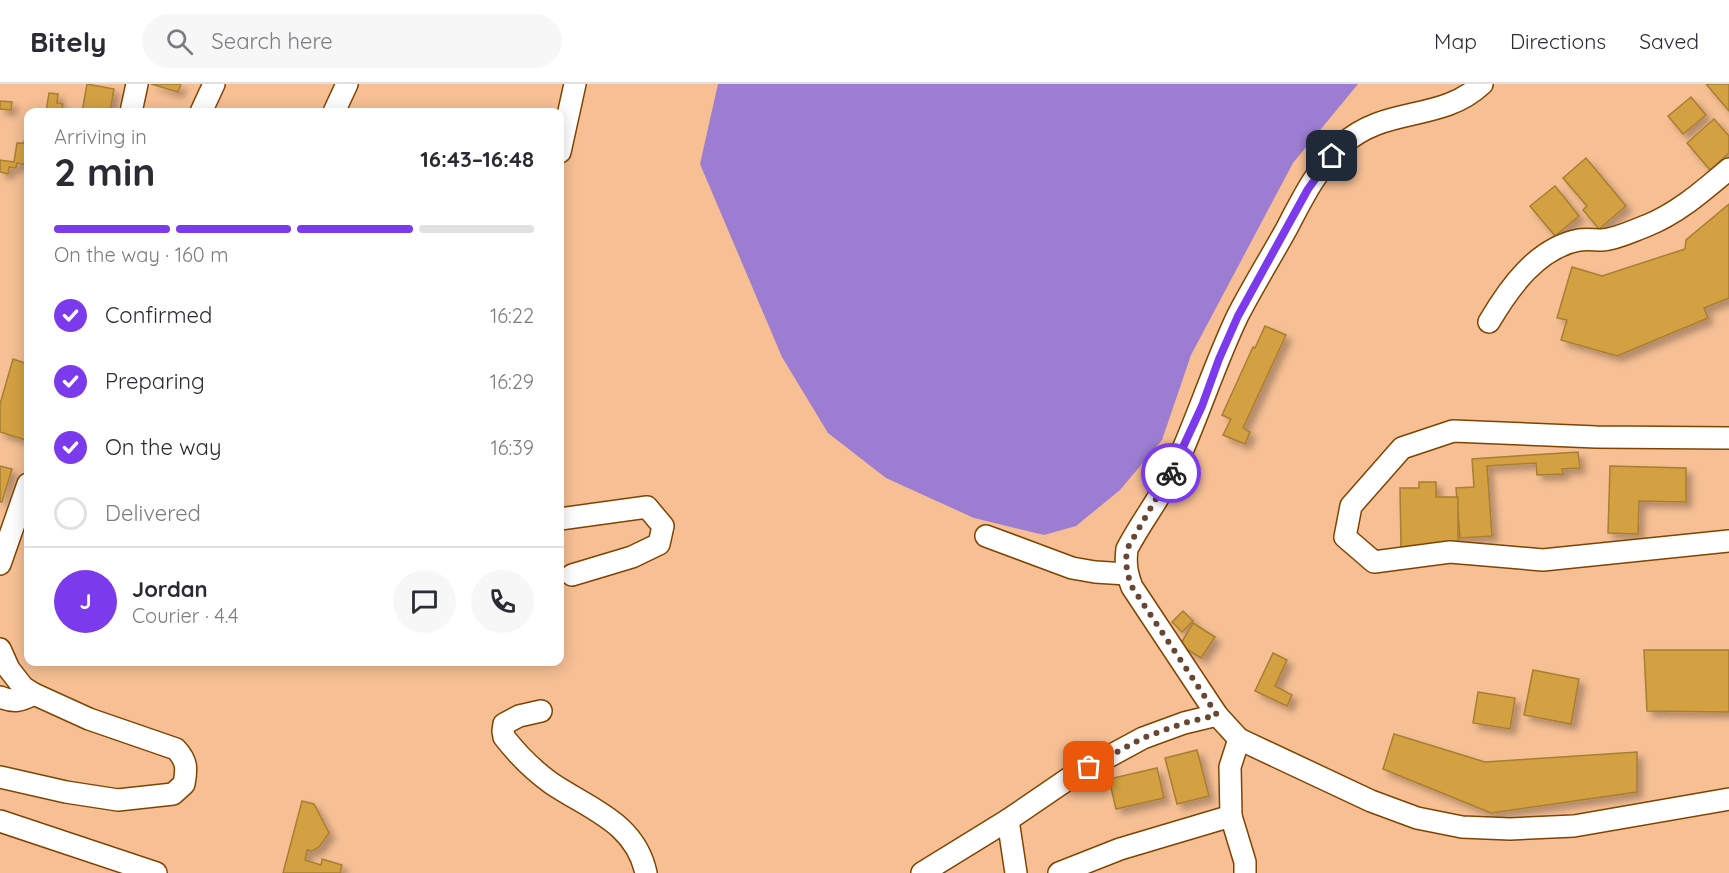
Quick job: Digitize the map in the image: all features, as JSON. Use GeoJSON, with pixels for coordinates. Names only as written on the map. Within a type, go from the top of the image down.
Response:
{"type":"FeatureCollection","features":[{"type":"Feature","properties":{"kind":"street"},"geometry":{"type":"LineString","coordinates":[[132,108],[137,84]]}},
{"type":"Feature","properties":{"kind":"street"},"geometry":{"type":"LineString","coordinates":[[203,108],[214,84]]}},
{"type":"Feature","properties":{"kind":"street"},"geometry":{"type":"LineString","coordinates":[[336,108],[347,84]]}},
{"type":"Feature","properties":{"kind":"street"},"geometry":{"type":"LineString","coordinates":[[564,134],[575,84]]}},
{"type":"Feature","properties":{"kind":"street"},"geometry":{"type":"LineString","coordinates":[[1482,84],[1452,104],[1433,110],[1396,116],[1357,133],[1340,146],[1308,189],[1238,316],[1176,466],[1127,549],[1126,574],[1132,587],[1217,715],[1239,739],[1371,801],[1417,818],[1462,827],[1510,830],[1574,826],[1729,799]]}},
{"type":"Feature","properties":{"kind":"street"},"geometry":{"type":"LineString","coordinates":[[1489,322],[1512,286],[1542,258],[1558,248],[1579,240],[1603,240],[1616,237],[1662,219],[1678,210],[1729,169]]}},
{"type":"Feature","properties":{"kind":"street"},"geometry":{"type":"LineString","coordinates":[[1729,438],[1608,437],[1453,431],[1402,448],[1351,506],[1345,537],[1374,562],[1450,552],[1543,560],[1729,541]]}},
{"type":"Feature","properties":{"kind":"street"},"geometry":{"type":"LineString","coordinates":[[0,564],[24,495]]}},
{"type":"Feature","properties":{"kind":"street"},"geometry":{"type":"LineString","coordinates":[[564,518],[648,507],[663,526],[659,543],[632,557],[572,575]]}},
{"type":"Feature","properties":{"kind":"street"},"geometry":{"type":"LineString","coordinates":[[986,536],[1072,568],[1126,574]]}},
{"type":"Feature","properties":{"kind":"street"},"geometry":{"type":"LineString","coordinates":[[0,649],[9,669],[23,687],[89,719],[176,749],[185,759],[187,769],[184,784],[173,794],[118,800],[66,792],[0,777]]}},
{"type":"Feature","properties":{"kind":"street"},"geometry":{"type":"LineString","coordinates":[[0,697],[12,702],[34,694]]}},
{"type":"Feature","properties":{"kind":"street"},"geometry":{"type":"LineString","coordinates":[[541,711],[504,724],[504,737],[534,770],[617,823],[635,848],[646,873]]}},
{"type":"Feature","properties":{"kind":"street"},"geometry":{"type":"LineString","coordinates":[[922,873],[1008,820],[1071,777],[1143,738],[1184,723],[1217,715]]}},
{"type":"Feature","properties":{"kind":"street"},"geometry":{"type":"LineString","coordinates":[[1239,739],[1230,767],[1231,816],[1245,862],[1245,873]]}},
{"type":"Feature","properties":{"kind":"street"},"geometry":{"type":"LineString","coordinates":[[1059,873],[1120,849],[1231,816]]}},
{"type":"Feature","properties":{"kind":"street"},"geometry":{"type":"LineString","coordinates":[[1008,820],[1016,873]]}},
{"type":"Feature","properties":{"kind":"street"},"geometry":{"type":"LineString","coordinates":[[0,821],[156,873]]}},
{"type":"Feature","properties":{"kind":"shaded area"},"geometry":{"type":"Polygon","coordinates":[[[718,84],[1358,84],[1293,163],[1191,355],[1162,440],[1120,490],[1076,526],[1044,535],[974,518],[886,478],[828,433],[782,357],[700,164],[718,84]]]}},
{"type":"Feature","properties":{"kind":"building"},"geometry":{"type":"Polygon","coordinates":[[[87,84],[114,89],[111,108],[83,108],[87,84]]]}},
{"type":"Feature","properties":{"kind":"building"},"geometry":{"type":"Polygon","coordinates":[[[151,84],[181,84],[178,92],[151,84]]]}},
{"type":"Feature","properties":{"kind":"building"},"geometry":{"type":"Polygon","coordinates":[[[1706,84],[1729,84],[1729,111],[1706,84]]]}},
{"type":"Feature","properties":{"kind":"building"},"geometry":{"type":"Polygon","coordinates":[[[49,93],[58,94],[57,103],[63,104],[62,108],[47,108],[49,93]]]}},
{"type":"Feature","properties":{"kind":"building"},"geometry":{"type":"Polygon","coordinates":[[[1691,97],[1706,115],[1683,134],[1668,116],[1691,97]]]}},
{"type":"Feature","properties":{"kind":"building"},"geometry":{"type":"Polygon","coordinates":[[[0,101],[12,102],[11,110],[0,109],[0,101]]]}},
{"type":"Feature","properties":{"kind":"building"},"geometry":{"type":"Polygon","coordinates":[[[1714,119],[1729,136],[1729,153],[1710,170],[1687,143],[1714,119]]]}},
{"type":"Feature","properties":{"kind":"building"},"geometry":{"type":"Polygon","coordinates":[[[17,143],[24,143],[24,164],[17,163],[16,168],[9,167],[8,174],[0,172],[0,160],[14,162],[17,143]]]}},
{"type":"Feature","properties":{"kind":"building"},"geometry":{"type":"Polygon","coordinates":[[[1586,158],[1626,206],[1599,229],[1583,210],[1587,206],[1563,178],[1586,158]]]}},
{"type":"Feature","properties":{"kind":"building"},"geometry":{"type":"Polygon","coordinates":[[[1555,186],[1579,216],[1555,236],[1530,206],[1555,186]]]}},
{"type":"Feature","properties":{"kind":"building"},"geometry":{"type":"Polygon","coordinates":[[[1729,204],[1729,298],[1704,308],[1708,318],[1617,356],[1561,340],[1567,320],[1557,318],[1572,267],[1602,276],[1685,249],[1686,240],[1729,204]]]}},
{"type":"Feature","properties":{"kind":"building"},"geometry":{"type":"Polygon","coordinates":[[[1265,326],[1286,335],[1243,428],[1250,432],[1245,444],[1223,435],[1231,419],[1222,415],[1265,326]]]}},
{"type":"Feature","properties":{"kind":"building"},"geometry":{"type":"Polygon","coordinates":[[[13,359],[24,363],[24,439],[0,432],[0,404],[13,359]]]}},
{"type":"Feature","properties":{"kind":"building"},"geometry":{"type":"Polygon","coordinates":[[[1578,452],[1580,468],[1562,469],[1563,474],[1537,475],[1536,463],[1487,466],[1492,536],[1460,538],[1456,488],[1474,487],[1472,459],[1578,452]]]}},
{"type":"Feature","properties":{"kind":"building"},"geometry":{"type":"Polygon","coordinates":[[[0,466],[12,469],[2,502],[0,502],[0,466]]]}},
{"type":"Feature","properties":{"kind":"building"},"geometry":{"type":"Polygon","coordinates":[[[1610,466],[1686,468],[1686,502],[1639,501],[1638,534],[1608,533],[1610,466]]]}},
{"type":"Feature","properties":{"kind":"building"},"geometry":{"type":"Polygon","coordinates":[[[1419,482],[1436,482],[1436,497],[1458,497],[1458,548],[1401,548],[1400,488],[1419,488],[1419,482]]]}},
{"type":"Feature","properties":{"kind":"building"},"geometry":{"type":"Polygon","coordinates":[[[1183,611],[1193,621],[1182,632],[1172,622],[1183,611]]]}},
{"type":"Feature","properties":{"kind":"building"},"geometry":{"type":"Polygon","coordinates":[[[1193,623],[1215,637],[1201,658],[1180,645],[1193,623]]]}},
{"type":"Feature","properties":{"kind":"building"},"geometry":{"type":"Polygon","coordinates":[[[1644,650],[1729,650],[1729,712],[1647,711],[1644,650]]]}},
{"type":"Feature","properties":{"kind":"building"},"geometry":{"type":"Polygon","coordinates":[[[1273,653],[1287,660],[1275,686],[1292,695],[1287,706],[1255,691],[1273,653]]]}},
{"type":"Feature","properties":{"kind":"building"},"geometry":{"type":"Polygon","coordinates":[[[1533,670],[1579,679],[1571,724],[1524,715],[1533,670]]]}},
{"type":"Feature","properties":{"kind":"building"},"geometry":{"type":"Polygon","coordinates":[[[1478,692],[1515,698],[1510,729],[1473,723],[1478,692]]]}},
{"type":"Feature","properties":{"kind":"building"},"geometry":{"type":"Polygon","coordinates":[[[1394,734],[1485,762],[1637,752],[1637,792],[1491,813],[1383,769],[1394,734]]]}},
{"type":"Feature","properties":{"kind":"building"},"geometry":{"type":"Polygon","coordinates":[[[1197,750],[1209,796],[1177,804],[1165,758],[1197,750]]]}},
{"type":"Feature","properties":{"kind":"building"},"geometry":{"type":"Polygon","coordinates":[[[1157,768],[1164,798],[1116,809],[1109,779],[1157,768]]]}},
{"type":"Feature","properties":{"kind":"building"},"geometry":{"type":"Polygon","coordinates":[[[302,801],[314,804],[329,833],[319,847],[312,851],[307,850],[305,860],[321,865],[322,859],[342,865],[340,873],[283,873],[302,801]]]}},
{"type":"Feature","properties":{"kind":"way so far"},"geometry":{"type":"LineString","coordinates":[[1089,767],[1143,738],[1184,723],[1217,715],[1132,587],[1126,574],[1127,549],[1171,473]]}},
{"type":"Feature","properties":{"kind":"route"},"geometry":{"type":"LineString","coordinates":[[1171,473],[1202,406],[1238,316],[1308,189],[1332,156]]}}]}
